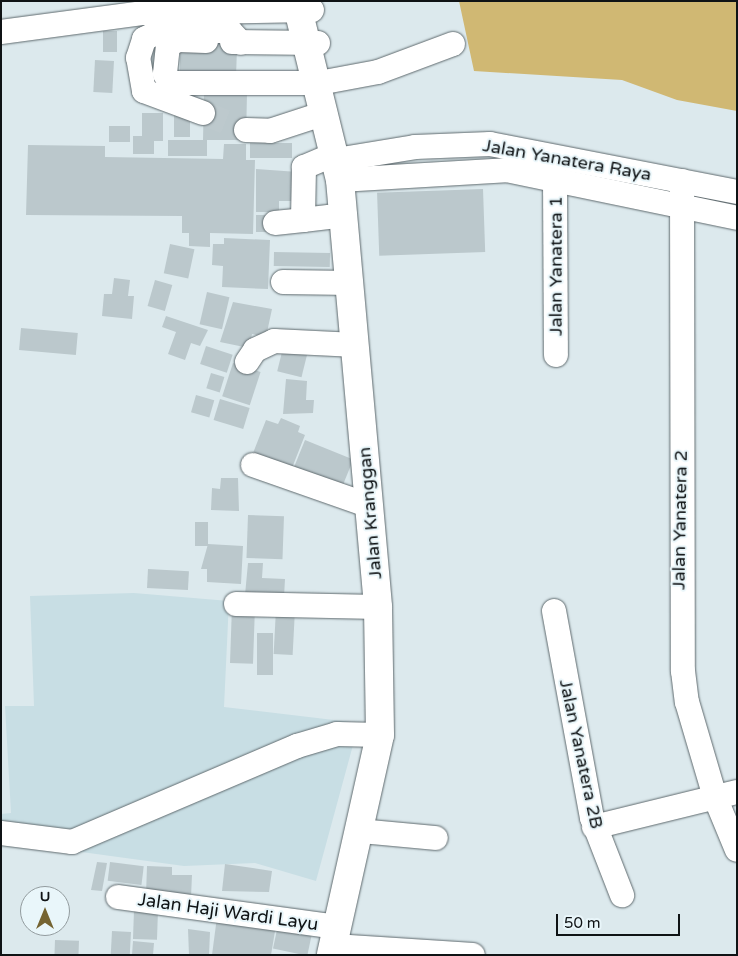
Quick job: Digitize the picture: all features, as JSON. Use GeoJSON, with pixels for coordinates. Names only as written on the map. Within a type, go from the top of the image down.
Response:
{"type":"FeatureCollection","features":[{"type":"Feature","properties":{"kind":"main road","name":"Jalan Kranggan"},"geometry":{"type":"LineString","coordinates":[[304,6],[337,165],[345,215],[378,607],[380,735],[334,943]]}},
{"type":"Feature","properties":{"kind":"street"},"geometry":{"type":"LineString","coordinates":[[1,32],[144,13],[304,6]]}},
{"type":"Feature","properties":{"kind":"street"},"geometry":{"type":"LineString","coordinates":[[203,113],[144,91],[138,58],[144,39],[160,31],[221,31],[240,37],[236,43],[314,60],[387,69],[453,44]]}},
{"type":"Feature","properties":{"kind":"street"},"geometry":{"type":"LineString","coordinates":[[206,41],[178,40],[168,45],[165,74],[170,82],[314,60]]}},
{"type":"Feature","properties":{"kind":"street"},"geometry":{"type":"LineString","coordinates":[[246,130],[270,131],[326,113]]}},
{"type":"Feature","properties":{"kind":"street"},"geometry":{"type":"LineString","coordinates":[[444,146],[444,171]]}},
{"type":"Feature","properties":{"kind":"street","name":"Jalan Yanatera Raya"},"geometry":{"type":"LineString","coordinates":[[337,165],[444,146],[508,146],[737,192]]}},
{"type":"Feature","properties":{"kind":"street"},"geometry":{"type":"LineString","coordinates":[[303,220],[304,167],[337,165]]}},
{"type":"Feature","properties":{"kind":"street","name":"Jalan Yanatera Raya"},"geometry":{"type":"LineString","coordinates":[[337,165],[444,171],[506,170],[555,177],[683,208],[737,218]]}},
{"type":"Feature","properties":{"kind":"street","name":"Jalan Yanatera 1"},"geometry":{"type":"LineString","coordinates":[[555,177],[556,355]]}},
{"type":"Feature","properties":{"kind":"street","name":"Jalan Yanatera 2"},"geometry":{"type":"LineString","coordinates":[[682,181],[680,630],[687,702],[726,794],[737,850]]}},
{"type":"Feature","properties":{"kind":"street"},"geometry":{"type":"LineString","coordinates":[[275,223],[345,215]]}},
{"type":"Feature","properties":{"kind":"street"},"geometry":{"type":"LineString","coordinates":[[284,282],[351,283]]}},
{"type":"Feature","properties":{"kind":"street"},"geometry":{"type":"LineString","coordinates":[[247,362],[255,350],[274,341],[356,345]]}},
{"type":"Feature","properties":{"kind":"street"},"geometry":{"type":"LineString","coordinates":[[253,465],[370,506]]}},
{"type":"Feature","properties":{"kind":"street"},"geometry":{"type":"LineString","coordinates":[[236,604],[378,607]]}},
{"type":"Feature","properties":{"kind":"street","name":"Jalan Yanatera 2B"},"geometry":{"type":"LineString","coordinates":[[554,610],[594,827],[622,895]]}},
{"type":"Feature","properties":{"kind":"street"},"geometry":{"type":"LineString","coordinates":[[1,833],[72,842],[297,746],[337,734],[380,735]]}},
{"type":"Feature","properties":{"kind":"street"},"geometry":{"type":"LineString","coordinates":[[594,827],[726,794]]}},
{"type":"Feature","properties":{"kind":"street"},"geometry":{"type":"LineString","coordinates":[[360,831],[436,838]]}},
{"type":"Feature","properties":{"kind":"street","name":"Jalan Haji Wardi Layu"},"geometry":{"type":"LineString","coordinates":[[118,897],[334,943],[473,955]]}},
{"type":"Feature","properties":{"kind":"shaded area"},"geometry":{"type":"Polygon","coordinates":[[[459,1],[737,1],[737,111],[677,100],[622,80],[474,71],[459,1]]]}},
{"type":"Feature","properties":{"kind":"shaded area"},"geometry":{"type":"Polygon","coordinates":[[[134,593],[229,601],[224,707],[359,723],[316,881],[255,863],[184,866],[1,841],[1,814],[11,813],[5,706],[34,706],[30,596],[134,593]]]}},
{"type":"Feature","properties":{"kind":"building"},"geometry":{"type":"Polygon","coordinates":[[[103,31],[117,31],[117,52],[103,52],[103,31]]]}},
{"type":"Feature","properties":{"kind":"building"},"geometry":{"type":"Polygon","coordinates":[[[206,35],[237,48],[236,77],[180,76],[180,47],[206,35]]]}},
{"type":"Feature","properties":{"kind":"building"},"geometry":{"type":"Polygon","coordinates":[[[147,49],[163,49],[163,76],[147,76],[147,49]]]}},
{"type":"Feature","properties":{"kind":"building"},"geometry":{"type":"Polygon","coordinates":[[[95,60],[114,61],[112,93],[93,92],[95,60]]]}},
{"type":"Feature","properties":{"kind":"building"},"geometry":{"type":"Polygon","coordinates":[[[204,92],[247,93],[246,140],[207,140],[207,156],[168,156],[168,140],[203,140],[204,92]]]}},
{"type":"Feature","properties":{"kind":"building"},"geometry":{"type":"Polygon","coordinates":[[[142,113],[163,113],[163,141],[154,141],[154,154],[133,154],[133,136],[142,136],[142,113]]]}},
{"type":"Feature","properties":{"kind":"building"},"geometry":{"type":"Polygon","coordinates":[[[174,113],[190,113],[190,137],[174,137],[174,113]]]}},
{"type":"Feature","properties":{"kind":"building"},"geometry":{"type":"Polygon","coordinates":[[[109,126],[130,126],[130,142],[109,142],[109,126]]]}},
{"type":"Feature","properties":{"kind":"building"},"geometry":{"type":"Polygon","coordinates":[[[250,143],[292,143],[292,158],[250,158],[250,143]]]}},
{"type":"Feature","properties":{"kind":"building"},"geometry":{"type":"Polygon","coordinates":[[[224,144],[246,144],[246,160],[255,160],[253,234],[210,233],[210,247],[189,246],[189,233],[182,233],[182,216],[26,215],[28,145],[105,146],[105,157],[223,159],[224,144]]]}},
{"type":"Feature","properties":{"kind":"building"},"geometry":{"type":"Polygon","coordinates":[[[256,169],[298,172],[297,201],[279,201],[279,212],[256,212],[256,169]]]}},
{"type":"Feature","properties":{"kind":"building"},"geometry":{"type":"Polygon","coordinates":[[[483,189],[485,252],[379,256],[377,193],[483,189]]]}},
{"type":"Feature","properties":{"kind":"building"},"geometry":{"type":"Polygon","coordinates":[[[256,215],[273,215],[273,232],[256,232],[256,215]]]}},
{"type":"Feature","properties":{"kind":"building"},"geometry":{"type":"Polygon","coordinates":[[[224,238],[270,240],[268,289],[222,287],[223,266],[212,265],[213,244],[224,244],[224,238]]]}},
{"type":"Feature","properties":{"kind":"building"},"geometry":{"type":"Polygon","coordinates":[[[170,244],[194,249],[188,279],[164,273],[170,244]]]}},
{"type":"Feature","properties":{"kind":"building"},"geometry":{"type":"Polygon","coordinates":[[[274,252],[330,253],[330,267],[274,266],[274,252]]]}},
{"type":"Feature","properties":{"kind":"building"},"geometry":{"type":"Polygon","coordinates":[[[114,278],[130,280],[128,296],[134,296],[132,319],[102,316],[104,294],[112,294],[114,278]]]}},
{"type":"Feature","properties":{"kind":"building"},"geometry":{"type":"Polygon","coordinates":[[[155,280],[172,285],[165,311],[148,306],[155,280]]]}},
{"type":"Feature","properties":{"kind":"building"},"geometry":{"type":"Polygon","coordinates":[[[207,292],[229,297],[222,329],[200,324],[207,292]]]}},
{"type":"Feature","properties":{"kind":"building"},"geometry":{"type":"Polygon","coordinates":[[[233,302],[272,309],[266,337],[252,334],[249,348],[220,342],[233,302]]]}},
{"type":"Feature","properties":{"kind":"building"},"geometry":{"type":"Polygon","coordinates":[[[166,316],[208,330],[200,346],[191,343],[185,360],[168,354],[176,332],[162,327],[166,316]]]}},
{"type":"Feature","properties":{"kind":"building"},"geometry":{"type":"Polygon","coordinates":[[[21,328],[78,333],[76,355],[19,350],[21,328]]]}},
{"type":"Feature","properties":{"kind":"building"},"geometry":{"type":"Polygon","coordinates":[[[284,344],[308,350],[301,377],[277,371],[284,344]]]}},
{"type":"Feature","properties":{"kind":"building"},"geometry":{"type":"Polygon","coordinates":[[[206,346],[233,355],[227,373],[200,364],[206,346]]]}},
{"type":"Feature","properties":{"kind":"building"},"geometry":{"type":"Polygon","coordinates":[[[233,363],[261,372],[250,405],[222,396],[233,363]]]}},
{"type":"Feature","properties":{"kind":"building"},"geometry":{"type":"Polygon","coordinates":[[[211,373],[224,377],[220,392],[206,388],[211,373]]]}},
{"type":"Feature","properties":{"kind":"building"},"geometry":{"type":"Polygon","coordinates":[[[286,379],[307,381],[306,400],[314,400],[313,413],[283,414],[286,379]]]}},
{"type":"Feature","properties":{"kind":"building"},"geometry":{"type":"Polygon","coordinates":[[[196,395],[214,400],[209,418],[191,412],[196,395]]]}},
{"type":"Feature","properties":{"kind":"building"},"geometry":{"type":"Polygon","coordinates":[[[220,399],[250,408],[243,429],[214,420],[220,399]]]}},
{"type":"Feature","properties":{"kind":"building"},"geometry":{"type":"Polygon","coordinates":[[[281,418],[300,426],[298,432],[305,435],[292,468],[253,453],[266,420],[278,424],[281,418]]]}},
{"type":"Feature","properties":{"kind":"building"},"geometry":{"type":"Polygon","coordinates":[[[305,440],[353,459],[342,488],[293,469],[305,440]]]}},
{"type":"Feature","properties":{"kind":"building"},"geometry":{"type":"Polygon","coordinates":[[[221,478],[238,478],[239,511],[211,510],[212,488],[220,489],[221,478]]]}},
{"type":"Feature","properties":{"kind":"building"},"geometry":{"type":"Polygon","coordinates":[[[248,515],[284,516],[282,559],[246,558],[248,515]]]}},
{"type":"Feature","properties":{"kind":"building"},"geometry":{"type":"Polygon","coordinates":[[[195,522],[208,522],[208,546],[195,546],[195,522]]]}},
{"type":"Feature","properties":{"kind":"building"},"geometry":{"type":"Polygon","coordinates":[[[208,544],[243,546],[241,584],[207,582],[207,569],[201,569],[208,544]]]}},
{"type":"Feature","properties":{"kind":"building"},"geometry":{"type":"Polygon","coordinates":[[[248,563],[263,563],[262,578],[285,579],[284,597],[245,595],[248,563]]]}},
{"type":"Feature","properties":{"kind":"building"},"geometry":{"type":"Polygon","coordinates":[[[148,569],[189,571],[188,590],[147,588],[148,569]]]}},
{"type":"Feature","properties":{"kind":"building"},"geometry":{"type":"Polygon","coordinates":[[[232,606],[255,607],[253,664],[230,663],[232,606]]]}},
{"type":"Feature","properties":{"kind":"building"},"geometry":{"type":"Polygon","coordinates":[[[276,609],[295,610],[293,655],[274,654],[276,609]]]}},
{"type":"Feature","properties":{"kind":"building"},"geometry":{"type":"Polygon","coordinates":[[[257,633],[273,633],[273,675],[257,675],[257,633]]]}},
{"type":"Feature","properties":{"kind":"building"},"geometry":{"type":"Polygon","coordinates":[[[97,862],[107,863],[102,891],[91,890],[97,862]]]}},
{"type":"Feature","properties":{"kind":"building"},"geometry":{"type":"Polygon","coordinates":[[[110,862],[144,866],[141,885],[108,881],[110,862]]]}},
{"type":"Feature","properties":{"kind":"building"},"geometry":{"type":"Polygon","coordinates":[[[225,864],[272,871],[269,892],[222,891],[225,864]]]}},
{"type":"Feature","properties":{"kind":"building"},"geometry":{"type":"Polygon","coordinates":[[[147,866],[172,867],[172,875],[192,875],[191,897],[146,895],[147,866]]]}},
{"type":"Feature","properties":{"kind":"building"},"geometry":{"type":"Polygon","coordinates":[[[134,910],[158,911],[157,940],[133,939],[134,910]]]}},
{"type":"Feature","properties":{"kind":"building"},"geometry":{"type":"Polygon","coordinates":[[[217,917],[276,925],[271,955],[212,955],[217,917]]]}},
{"type":"Feature","properties":{"kind":"building"},"geometry":{"type":"Polygon","coordinates":[[[278,925],[312,932],[307,955],[273,948],[278,925]]]}},
{"type":"Feature","properties":{"kind":"building"},"geometry":{"type":"Polygon","coordinates":[[[188,929],[210,932],[209,955],[189,955],[188,929]]]}},
{"type":"Feature","properties":{"kind":"building"},"geometry":{"type":"Polygon","coordinates":[[[112,931],[131,932],[130,955],[111,955],[112,931]]]}},
{"type":"Feature","properties":{"kind":"building"},"geometry":{"type":"Polygon","coordinates":[[[55,940],[79,941],[78,955],[54,955],[55,940]]]}},
{"type":"Feature","properties":{"kind":"building"},"geometry":{"type":"Polygon","coordinates":[[[133,941],[154,943],[153,955],[132,955],[133,941]]]}},
{"type":"Feature","properties":{"kind":"tunnel"},"geometry":{"type":"LineString","coordinates":[[203,113],[246,130]]}}]}
